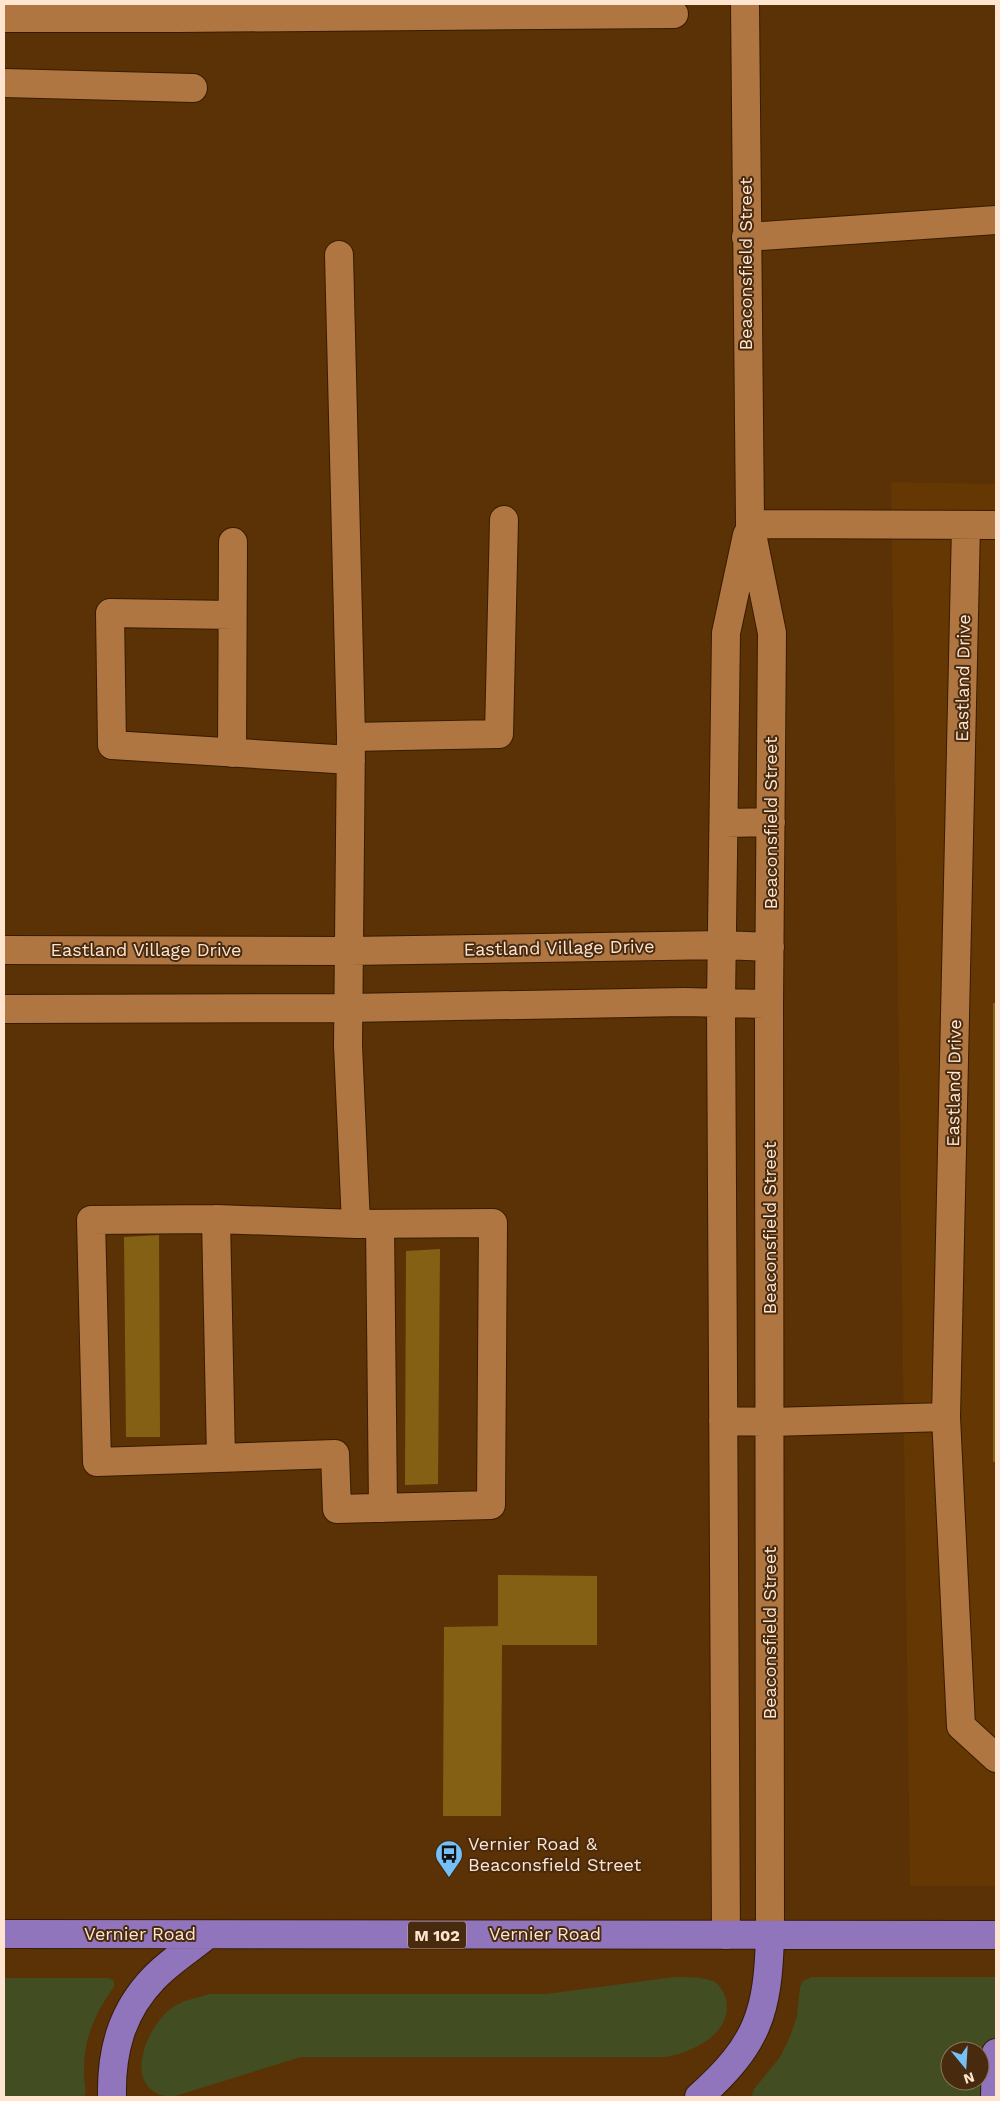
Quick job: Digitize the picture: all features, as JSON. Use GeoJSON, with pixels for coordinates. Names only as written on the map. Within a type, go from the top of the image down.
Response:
{"type":"FeatureCollection","features":[{"type":"Feature","properties":{"kind":"highway","name":"Vernier Road"},"geometry":{"type":"LineString","coordinates":[[5,1931],[207,1935],[996,1935]]}},
{"type":"Feature","properties":{"kind":"highway"},"geometry":{"type":"LineString","coordinates":[[112,2097],[112,2070],[115,2046],[123,2023],[154,1978],[207,1935]]}},
{"type":"Feature","properties":{"kind":"highway"},"geometry":{"type":"LineString","coordinates":[[699,2097],[738,2058],[754,2034],[763,2010],[768,1977],[770,1935]]}},
{"type":"Feature","properties":{"kind":"highway"},"geometry":{"type":"LineString","coordinates":[[996,2053],[996,2097]]}},
{"type":"Feature","properties":{"kind":"street","name":"Beaconsfield Street"},"geometry":{"type":"LineString","coordinates":[[745,4],[750,524],[772,632],[769,1004],[770,1935]]}},
{"type":"Feature","properties":{"kind":"street"},"geometry":{"type":"LineString","coordinates":[[4,18],[178,11],[674,14]]}},
{"type":"Feature","properties":{"kind":"street"},"geometry":{"type":"LineString","coordinates":[[4,84],[193,88]]}},
{"type":"Feature","properties":{"kind":"street"},"geometry":{"type":"LineString","coordinates":[[746,237],[996,220]]}},
{"type":"Feature","properties":{"kind":"street"},"geometry":{"type":"LineString","coordinates":[[339,254],[351,749],[348,1008],[368,1224],[383,1508]]}},
{"type":"Feature","properties":{"kind":"street"},"geometry":{"type":"LineString","coordinates":[[232,615],[110,613],[112,745],[232,753],[351,749],[499,734],[504,520]]}},
{"type":"Feature","properties":{"kind":"street","name":"Beaconsfield Street"},"geometry":{"type":"LineString","coordinates":[[726,1935],[721,1003],[725,823],[726,633],[750,524]]}},
{"type":"Feature","properties":{"kind":"street"},"geometry":{"type":"LineString","coordinates":[[750,524],[996,525]]}},
{"type":"Feature","properties":{"kind":"street","name":"Eastland Drive"},"geometry":{"type":"LineString","coordinates":[[966,526],[946,1418],[961,1726],[996,1758]]}},
{"type":"Feature","properties":{"kind":"street"},"geometry":{"type":"LineString","coordinates":[[232,753],[234,542]]}},
{"type":"Feature","properties":{"kind":"street"},"geometry":{"type":"LineString","coordinates":[[725,823],[771,822]]}},
{"type":"Feature","properties":{"kind":"street","name":"Eastland Village Drive"},"geometry":{"type":"LineString","coordinates":[[4,950],[348,951],[723,945],[770,947]]}},
{"type":"Feature","properties":{"kind":"street"},"geometry":{"type":"LineString","coordinates":[[4,1009],[769,1004]]}},
{"type":"Feature","properties":{"kind":"street"},"geometry":{"type":"LineString","coordinates":[[216,1219],[221,1458]]}},
{"type":"Feature","properties":{"kind":"street"},"geometry":{"type":"LineString","coordinates":[[216,1219],[368,1224],[493,1223],[490,1505],[337,1509],[335,1454],[96,1462],[91,1220],[216,1219]]}},
{"type":"Feature","properties":{"kind":"street"},"geometry":{"type":"LineString","coordinates":[[723,1421],[770,1422],[946,1418]]}},
{"type":"Feature","properties":{"kind":"shaded area"},"geometry":{"type":"Polygon","coordinates":[[[891,482],[996,484],[996,1886],[910,1886],[891,482]]]}},
{"type":"Feature","properties":{"kind":"green space"},"geometry":{"type":"Polygon","coordinates":[[[674,1977],[708,1979],[715,1982],[725,1996],[727,2011],[724,2022],[709,2039],[688,2051],[666,2057],[301,2057],[172,2097],[156,2093],[147,2085],[142,2074],[145,2047],[159,2021],[177,2005],[210,1994],[546,1994],[674,1977]]]}},
{"type":"Feature","properties":{"kind":"green space"},"geometry":{"type":"Polygon","coordinates":[[[812,1977],[996,1977],[996,2097],[754,2097],[752,2095],[754,2089],[780,2057],[790,2037],[797,2016],[800,1987],[803,1981],[812,1977]]]}},
{"type":"Feature","properties":{"kind":"green space"},"geometry":{"type":"Polygon","coordinates":[[[4,1978],[109,1978],[114,1981],[114,1987],[99,2011],[88,2037],[84,2064],[86,2092],[84,2097],[4,2097],[4,1978]]]}},
{"type":"Feature","properties":{"kind":"building"},"geometry":{"type":"Polygon","coordinates":[[[993,1003],[996,1003],[996,1462],[993,1462],[993,1003]]]}},
{"type":"Feature","properties":{"kind":"building"},"geometry":{"type":"Polygon","coordinates":[[[159,1235],[160,1437],[126,1437],[124,1237],[159,1235]]]}},
{"type":"Feature","properties":{"kind":"building"},"geometry":{"type":"Polygon","coordinates":[[[440,1249],[438,1484],[405,1485],[406,1251],[440,1249]]]}},
{"type":"Feature","properties":{"kind":"building"},"geometry":{"type":"Polygon","coordinates":[[[498,1575],[597,1576],[597,1645],[502,1645],[501,1816],[443,1816],[444,1627],[498,1626],[498,1575]]]}},
{"type":"Feature","properties":{"kind":"place","name":"Vernier Road & Beaconsfield Street"},"geometry":{"type":"Point","coordinates":[449,1878]}}]}
